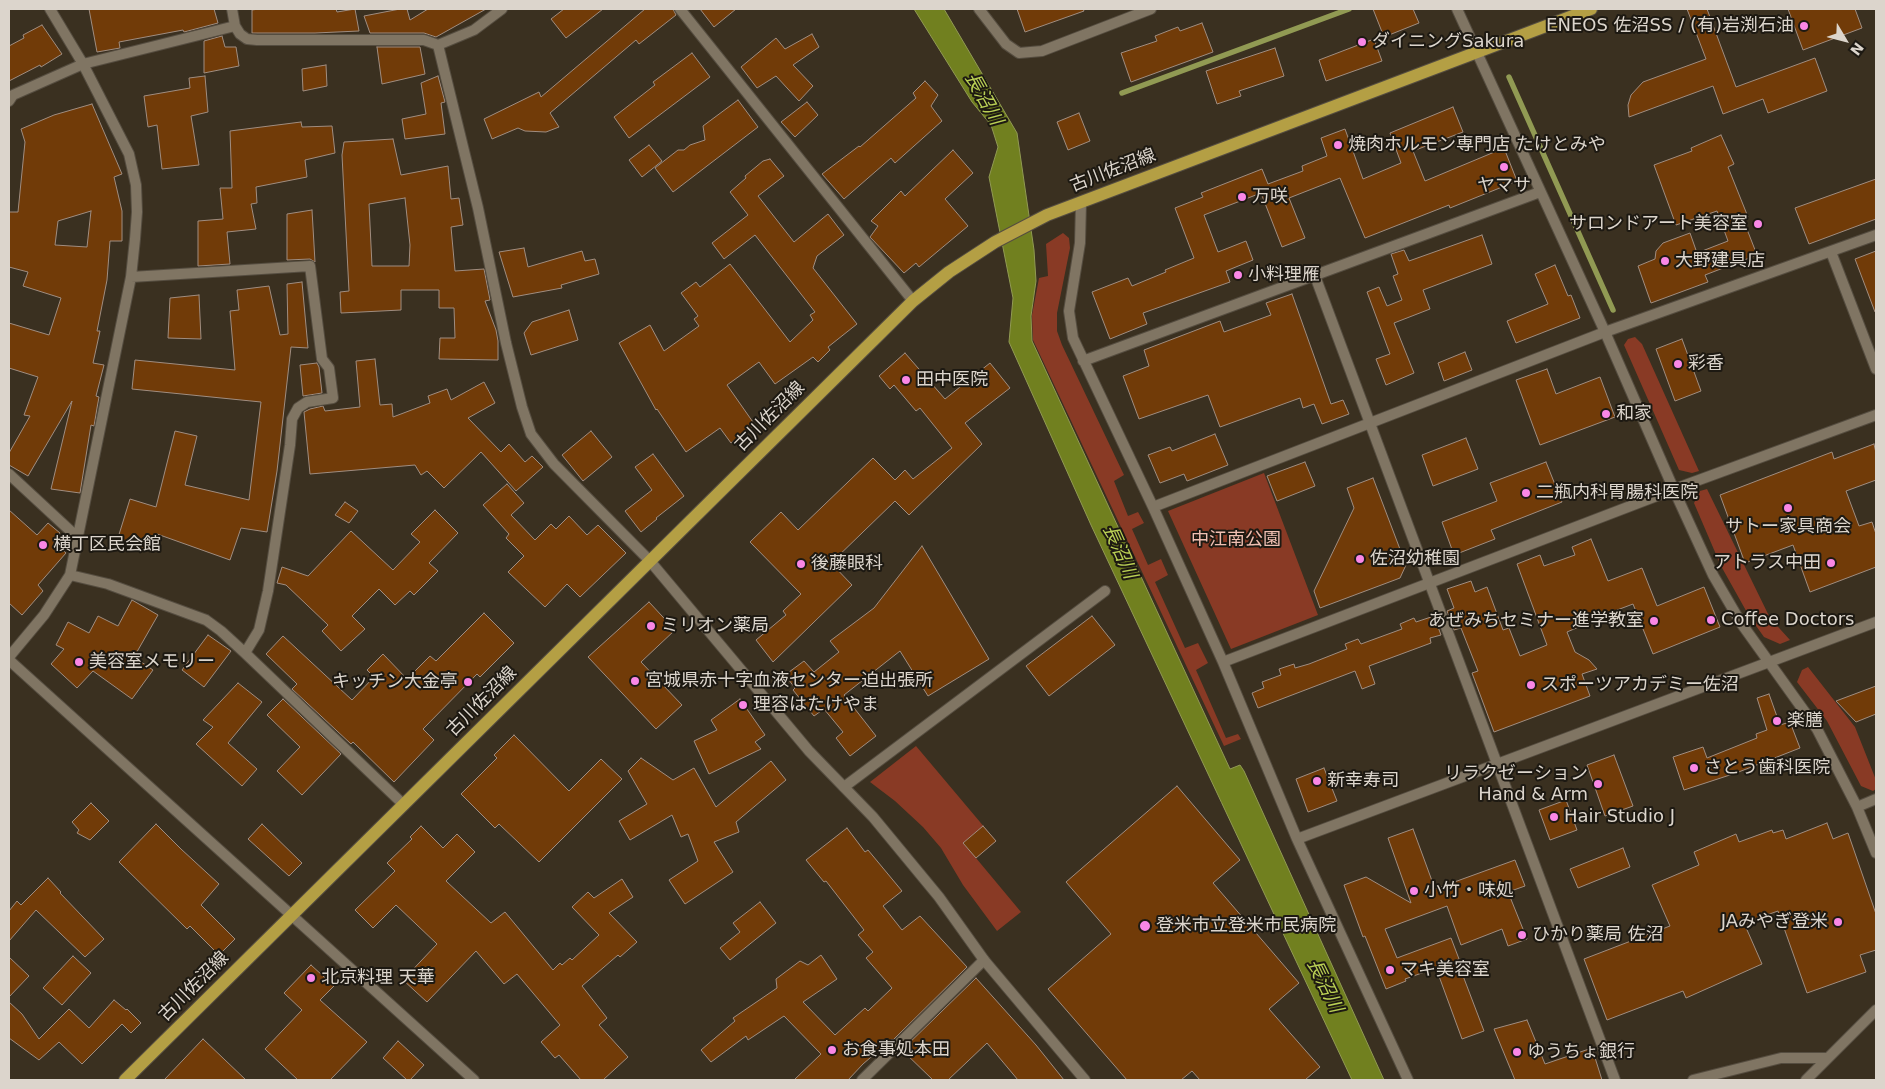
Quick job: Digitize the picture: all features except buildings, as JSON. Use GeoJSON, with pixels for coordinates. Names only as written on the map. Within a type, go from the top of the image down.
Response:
{"type":"FeatureCollection","features":[{"type":"Feature","properties":{"kind":"main road","name":"古川佐沼線"},"geometry":{"type":"LineString","coordinates":[[125,1080],[913,301],[956,267],[995,242],[1047,215],[1591,9]]}},
{"type":"Feature","properties":{"kind":"street"},"geometry":{"type":"LineString","coordinates":[[50,9],[83,64],[129,154],[133,170],[137,212],[132,277],[70,575],[44,615],[9,659],[474,1080]]}},
{"type":"Feature","properties":{"kind":"street"},"geometry":{"type":"LineString","coordinates":[[232,9],[235,26],[247,40],[424,40],[438,45],[474,30],[502,9]]}},
{"type":"Feature","properties":{"kind":"street"},"geometry":{"type":"LineString","coordinates":[[680,9],[913,301]]}},
{"type":"Feature","properties":{"kind":"street"},"geometry":{"type":"LineString","coordinates":[[979,9],[1006,44],[1019,53],[1042,51],[1151,9]]}},
{"type":"Feature","properties":{"kind":"street"},"geometry":{"type":"LineString","coordinates":[[1457,9],[1605,332],[1713,575],[1741,623],[1817,729],[1857,807],[1876,853]]}},
{"type":"Feature","properties":{"kind":"street"},"geometry":{"type":"LineString","coordinates":[[9,101],[13,95],[83,64],[235,26]]}},
{"type":"Feature","properties":{"kind":"street"},"geometry":{"type":"LineString","coordinates":[[438,45],[478,208],[506,342],[522,407],[531,434],[554,464],[650,561],[809,751],[873,817],[939,898],[984,960],[1085,1080]]}},
{"type":"Feature","properties":{"kind":"street"},"geometry":{"type":"LineString","coordinates":[[1083,361],[1540,192]]}},
{"type":"Feature","properties":{"kind":"street"},"geometry":{"type":"LineString","coordinates":[[1081,203],[1080,243],[1070,311],[1073,338],[1153,507],[1223,662],[1298,839],[1408,1080]]}},
{"type":"Feature","properties":{"kind":"street"},"geometry":{"type":"LineString","coordinates":[[1153,507],[1605,332],[1876,235]]}},
{"type":"Feature","properties":{"kind":"street"},"geometry":{"type":"LineString","coordinates":[[1831,252],[1876,369]]}},
{"type":"Feature","properties":{"kind":"street"},"geometry":{"type":"LineString","coordinates":[[132,277],[310,266],[322,359],[328,368],[334,398],[307,402],[298,408],[292,420],[268,591],[259,630],[245,653]]}},
{"type":"Feature","properties":{"kind":"street"},"geometry":{"type":"LineString","coordinates":[[1315,276],[1615,1080]]}},
{"type":"Feature","properties":{"kind":"street"},"geometry":{"type":"LineString","coordinates":[[1223,662],[1429,582],[1876,415]]}},
{"type":"Feature","properties":{"kind":"street"},"geometry":{"type":"LineString","coordinates":[[9,474],[78,537]]}},
{"type":"Feature","properties":{"kind":"street"},"geometry":{"type":"LineString","coordinates":[[70,575],[108,584],[206,620],[245,653],[404,805]]}},
{"type":"Feature","properties":{"kind":"street"},"geometry":{"type":"LineString","coordinates":[[844,786],[1105,591]]}},
{"type":"Feature","properties":{"kind":"street"},"geometry":{"type":"LineString","coordinates":[[1298,839],[1876,622]]}},
{"type":"Feature","properties":{"kind":"street"},"geometry":{"type":"LineString","coordinates":[[1857,807],[1876,800]]}},
{"type":"Feature","properties":{"kind":"street"},"geometry":{"type":"LineString","coordinates":[[862,1080],[984,960]]}},
{"type":"Feature","properties":{"kind":"street"},"geometry":{"type":"LineString","coordinates":[[1806,1080],[1876,1010]]}},
{"type":"Feature","properties":{"kind":"street"},"geometry":{"type":"LineString","coordinates":[[1693,1080],[1781,1058],[1828,1058]]}},
{"type":"Feature","properties":{"kind":"green space"},"geometry":{"type":"Polygon","coordinates":[[[1063,233],[1069,238],[1070,248],[1057,313],[1057,331],[1124,475],[1114,481],[1128,516],[1138,512],[1144,523],[1132,529],[1148,565],[1161,559],[1168,575],[1155,582],[1185,648],[1198,643],[1208,663],[1196,670],[1226,738],[1238,734],[1241,739],[1224,746],[1033,340],[1032,315],[1039,278],[1048,276],[1046,244],[1063,233]]]}},
{"type":"Feature","properties":{"kind":"green space"},"geometry":{"type":"Polygon","coordinates":[[[1635,337],[1642,344],[1699,471],[1692,473],[1679,470],[1624,345],[1628,339],[1635,337]]]}},
{"type":"Feature","properties":{"kind":"green space","name":"中江南公園"},"geometry":{"type":"Polygon","coordinates":[[[1264,473],[1318,615],[1231,649],[1168,511],[1264,473]]]}},
{"type":"Feature","properties":{"kind":"green space"},"geometry":{"type":"Polygon","coordinates":[[[1707,489],[1770,618],[1790,640],[1780,644],[1764,637],[1749,616],[1721,566],[1694,503],[1700,491],[1707,489]]]}},
{"type":"Feature","properties":{"kind":"green space"},"geometry":{"type":"Polygon","coordinates":[[[1808,667],[1855,727],[1876,780],[1876,789],[1873,791],[1861,786],[1827,721],[1797,682],[1802,670],[1808,667]]]}},
{"type":"Feature","properties":{"kind":"green space"},"geometry":{"type":"Polygon","coordinates":[[[916,746],[996,841],[976,858],[1021,912],[997,931],[963,885],[941,848],[923,827],[895,801],[870,782],[916,746]]]}},
{"type":"Feature","properties":{"kind":"water","name":"長沼川"},"geometry":{"type":"Polygon","coordinates":[[[914,9],[944,9],[1017,133],[1034,250],[1036,281],[1031,316],[1032,341],[1230,769],[1240,765],[1244,771],[1384,1080],[1352,1080],[1091,525],[1009,342],[1013,298],[989,177],[998,147],[991,125],[972,102],[914,9]]]}},
{"type":"Feature","properties":{"kind":"waterway"},"geometry":{"type":"LineString","coordinates":[[1122,93],[1349,9]]}},
{"type":"Feature","properties":{"kind":"waterway"},"geometry":{"type":"LineString","coordinates":[[1509,77],[1613,310]]}},
{"type":"Feature","properties":{"kind":"place","name":"ENEOS 佐沼SS / (有)岩渕石油"},"geometry":{"type":"Point","coordinates":[1804,26]}},
{"type":"Feature","properties":{"kind":"place","name":"ダイニングSakura"},"geometry":{"type":"Point","coordinates":[1362,42]}},
{"type":"Feature","properties":{"kind":"place","name":"焼肉ホルモン専門店 たけとみや"},"geometry":{"type":"Point","coordinates":[1338,145]}},
{"type":"Feature","properties":{"kind":"place","name":"ヤマサ"},"geometry":{"type":"Point","coordinates":[1504,167]}},
{"type":"Feature","properties":{"kind":"place","name":"万咲"},"geometry":{"type":"Point","coordinates":[1242,197]}},
{"type":"Feature","properties":{"kind":"place","name":"サロンドアート美容室"},"geometry":{"type":"Point","coordinates":[1758,224]}},
{"type":"Feature","properties":{"kind":"place","name":"大野建具店"},"geometry":{"type":"Point","coordinates":[1665,261]}},
{"type":"Feature","properties":{"kind":"place","name":"小料理雁"},"geometry":{"type":"Point","coordinates":[1238,275]}},
{"type":"Feature","properties":{"kind":"place","name":"彩香"},"geometry":{"type":"Point","coordinates":[1678,364]}},
{"type":"Feature","properties":{"kind":"place","name":"田中医院"},"geometry":{"type":"Point","coordinates":[906,380]}},
{"type":"Feature","properties":{"kind":"place","name":"和家"},"geometry":{"type":"Point","coordinates":[1606,414]}},
{"type":"Feature","properties":{"kind":"place","name":"二瓶内科胃腸科医院"},"geometry":{"type":"Point","coordinates":[1526,493]}},
{"type":"Feature","properties":{"kind":"place","name":"サトー家具商会"},"geometry":{"type":"Point","coordinates":[1788,508]}},
{"type":"Feature","properties":{"kind":"place","name":"横丁区民会館"},"geometry":{"type":"Point","coordinates":[43,545]}},
{"type":"Feature","properties":{"kind":"place","name":"佐沼幼稚園"},"geometry":{"type":"Point","coordinates":[1360,559]}},
{"type":"Feature","properties":{"kind":"place","name":"アトラス中田"},"geometry":{"type":"Point","coordinates":[1831,563]}},
{"type":"Feature","properties":{"kind":"place","name":"後藤眼科"},"geometry":{"type":"Point","coordinates":[801,564]}},
{"type":"Feature","properties":{"kind":"place","name":"Coffee Doctors"},"geometry":{"type":"Point","coordinates":[1711,620]}},
{"type":"Feature","properties":{"kind":"place","name":"あぜみちセミナー進学教室"},"geometry":{"type":"Point","coordinates":[1654,621]}},
{"type":"Feature","properties":{"kind":"place","name":"ミリオン薬局"},"geometry":{"type":"Point","coordinates":[651,626]}},
{"type":"Feature","properties":{"kind":"place","name":"美容室メモリー"},"geometry":{"type":"Point","coordinates":[79,662]}},
{"type":"Feature","properties":{"kind":"place","name":"宮城県赤十字血液センター迫出張所"},"geometry":{"type":"Point","coordinates":[635,681]}},
{"type":"Feature","properties":{"kind":"place","name":"キッチン大金亭"},"geometry":{"type":"Point","coordinates":[468,682]}},
{"type":"Feature","properties":{"kind":"place","name":"スポーツアカデミー佐沼"},"geometry":{"type":"Point","coordinates":[1531,685]}},
{"type":"Feature","properties":{"kind":"place","name":"理容はたけやま"},"geometry":{"type":"Point","coordinates":[743,705]}},
{"type":"Feature","properties":{"kind":"place","name":"楽膳"},"geometry":{"type":"Point","coordinates":[1777,721]}},
{"type":"Feature","properties":{"kind":"place","name":"さとう歯科医院"},"geometry":{"type":"Point","coordinates":[1694,768]}},
{"type":"Feature","properties":{"kind":"place","name":"新幸寿司"},"geometry":{"type":"Point","coordinates":[1317,781]}},
{"type":"Feature","properties":{"kind":"place","name":"リラクゼーション Hand & Arm"},"geometry":{"type":"Point","coordinates":[1598,784]}},
{"type":"Feature","properties":{"kind":"place","name":"Hair Studio J"},"geometry":{"type":"Point","coordinates":[1554,817]}},
{"type":"Feature","properties":{"kind":"place","name":"小竹・味処"},"geometry":{"type":"Point","coordinates":[1414,891]}},
{"type":"Feature","properties":{"kind":"place","name":"JAみやぎ登米"},"geometry":{"type":"Point","coordinates":[1838,922]}},
{"type":"Feature","properties":{"kind":"place","name":"登米市立登米市民病院"},"geometry":{"type":"Point","coordinates":[1145,926]}},
{"type":"Feature","properties":{"kind":"place","name":"ひかり薬局 佐沼"},"geometry":{"type":"Point","coordinates":[1522,935]}},
{"type":"Feature","properties":{"kind":"place","name":"マキ美容室"},"geometry":{"type":"Point","coordinates":[1390,970]}},
{"type":"Feature","properties":{"kind":"place","name":"北京料理 天華"},"geometry":{"type":"Point","coordinates":[311,978]}},
{"type":"Feature","properties":{"kind":"place","name":"お食事処本田"},"geometry":{"type":"Point","coordinates":[832,1050]}},
{"type":"Feature","properties":{"kind":"place","name":"ゆうちょ銀行"},"geometry":{"type":"Point","coordinates":[1517,1052]}}]}
